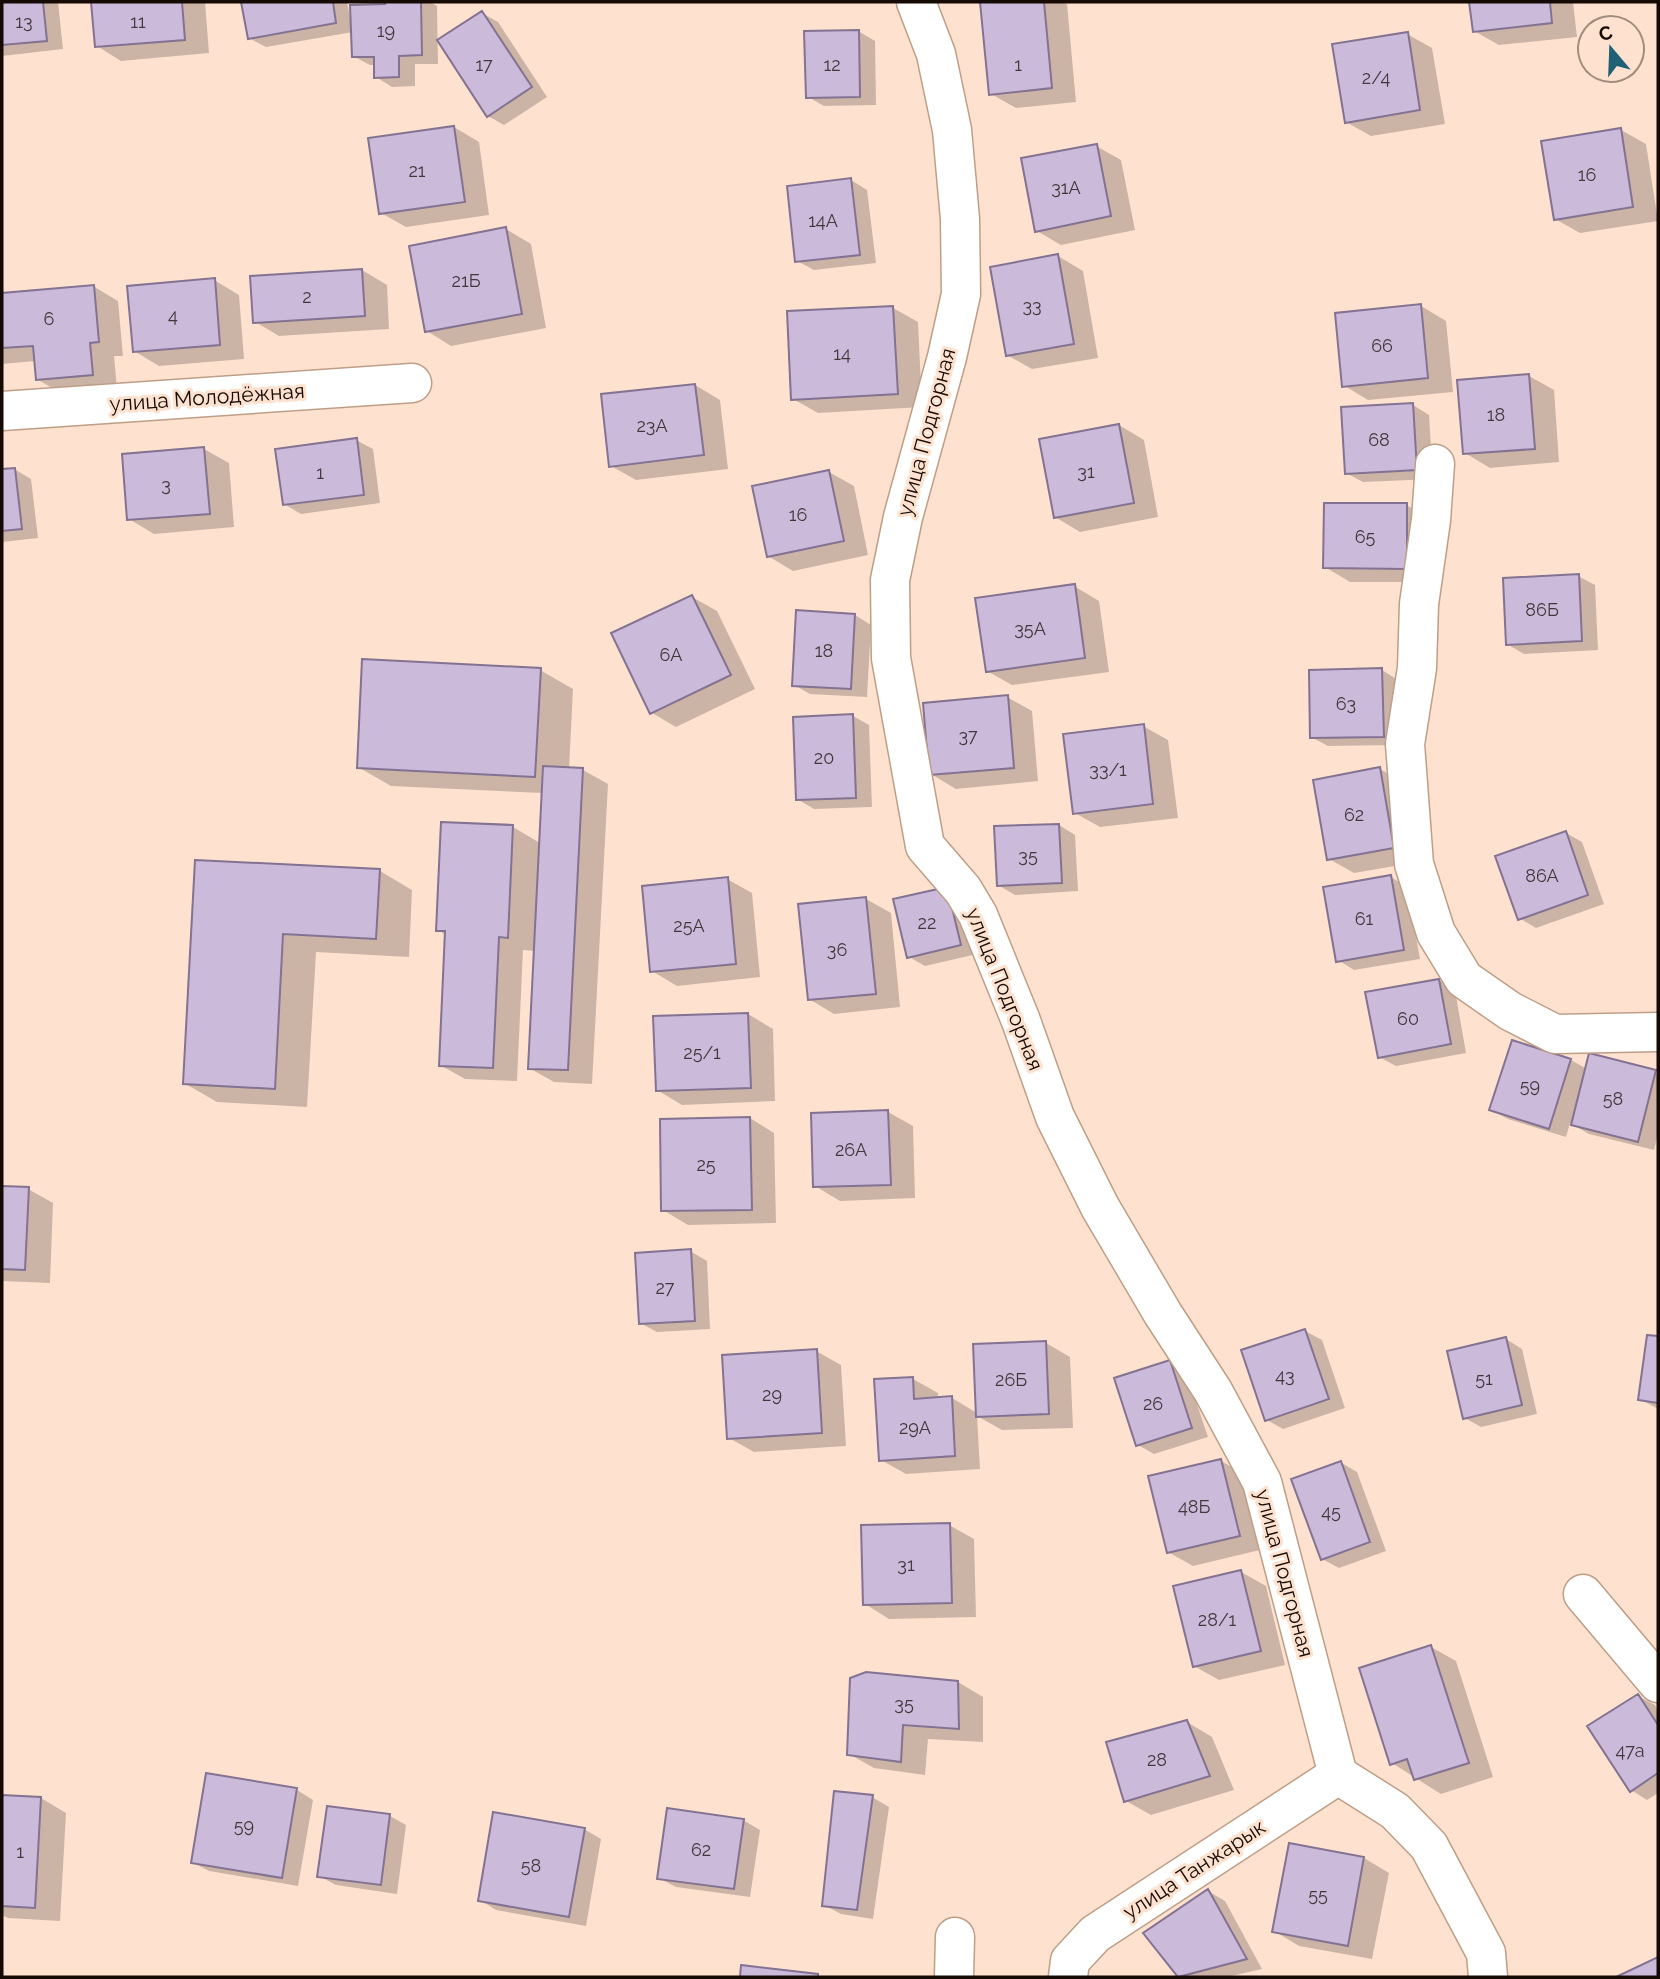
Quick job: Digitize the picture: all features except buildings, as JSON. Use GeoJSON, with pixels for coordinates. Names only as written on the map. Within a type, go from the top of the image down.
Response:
{"type":"FeatureCollection","features":[{"type":"Feature","properties":{"kind":"street","name":"улица Подгорная"},"geometry":{"type":"LineString","coordinates":[[916,2],[936,54],[952,130],[960,219],[961,294],[947,357],[903,517],[890,580],[891,658],[906,755],[925,846],[963,890],[978,915],[1021,1021],[1055,1117],[1100,1207],[1163,1314],[1213,1391],[1262,1482],[1338,1775]]}},
{"type":"Feature","properties":{"kind":"street","name":"улица Молодёжная"},"geometry":{"type":"LineString","coordinates":[[2,411],[412,383]]}},
{"type":"Feature","properties":{"kind":"street"},"geometry":{"type":"LineString","coordinates":[[1435,464],[1432,520],[1419,604],[1416,667],[1405,744],[1414,864],[1436,933],[1464,979],[1510,1011],[1555,1034],[1658,1032]]}},
{"type":"Feature","properties":{"kind":"street"},"geometry":{"type":"LineString","coordinates":[[1583,1594],[1658,1684]]}},
{"type":"Feature","properties":{"kind":"street","name":"улица Танжарык"},"geometry":{"type":"LineString","coordinates":[[1068,1977],[1070,1961],[1095,1934],[1338,1775]]}},
{"type":"Feature","properties":{"kind":"street"},"geometry":{"type":"LineString","coordinates":[[1338,1775],[1395,1811],[1429,1846],[1486,1953],[1488,1977]]}},
{"type":"Feature","properties":{"kind":"street"},"geometry":{"type":"LineString","coordinates":[[954,1977],[955,1937]]}}]}
